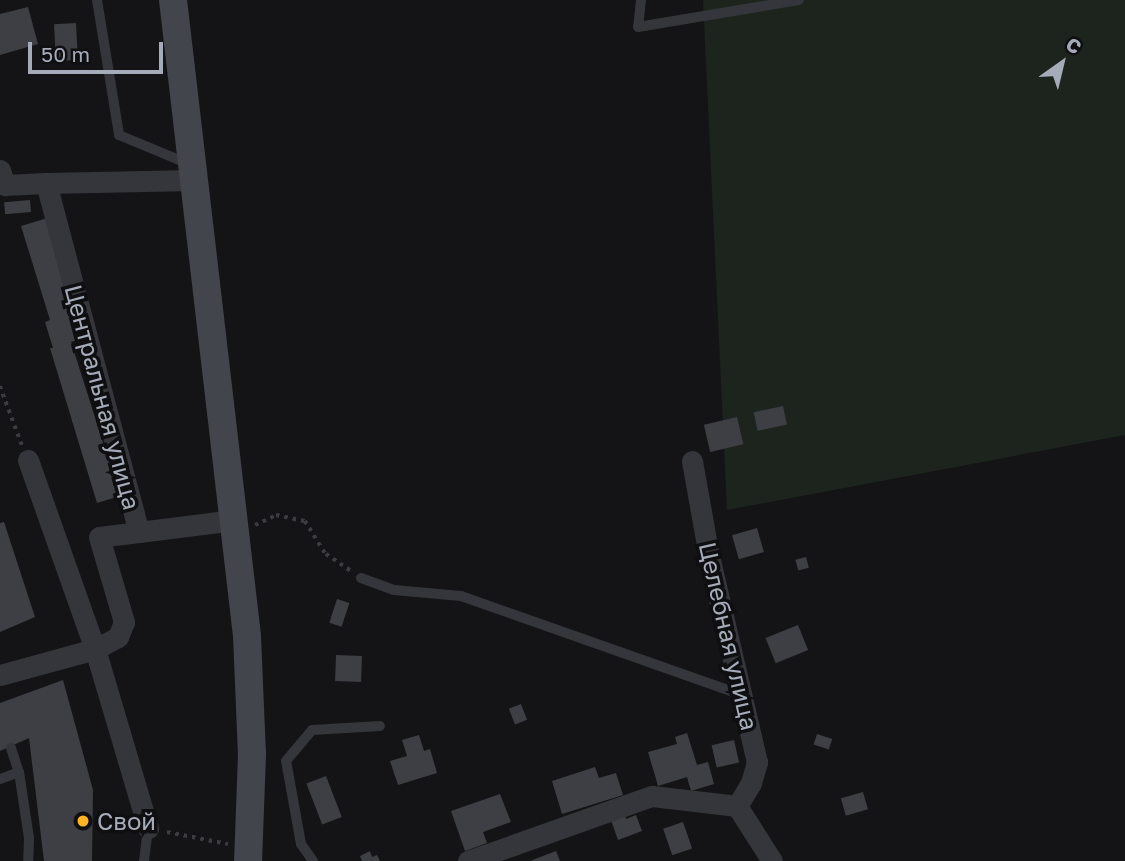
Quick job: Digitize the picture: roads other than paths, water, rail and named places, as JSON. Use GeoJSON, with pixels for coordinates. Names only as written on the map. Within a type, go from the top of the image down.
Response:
{"type":"FeatureCollection","features":[{"type":"Feature","properties":{"kind":"main road"},"geometry":{"type":"LineString","coordinates":[[173,0],[247,636],[252,754],[252,857]]}},
{"type":"Feature","properties":{"kind":"street"},"geometry":{"type":"LineString","coordinates":[[2,181],[46,183],[192,172]]}},
{"type":"Feature","properties":{"kind":"street","name":"Центральная улица"},"geometry":{"type":"LineString","coordinates":[[46,183],[139,532],[99,537],[124,622],[118,637],[96,649]]}},
{"type":"Feature","properties":{"kind":"street"},"geometry":{"type":"LineString","coordinates":[[28,460],[96,649],[148,828]]}},
{"type":"Feature","properties":{"kind":"street","name":"Целебная улица"},"geometry":{"type":"LineString","coordinates":[[692,461],[709,556],[757,762],[751,783],[737,806]]}},
{"type":"Feature","properties":{"kind":"street"},"geometry":{"type":"LineString","coordinates":[[139,532],[234,520]]}},
{"type":"Feature","properties":{"kind":"street"},"geometry":{"type":"LineString","coordinates":[[0,675],[96,649]]}},
{"type":"Feature","properties":{"kind":"street"},"geometry":{"type":"LineString","coordinates":[[468,861],[653,796],[737,806],[772,861]]}},
{"type":"Feature","properties":{"kind":"lane"},"geometry":{"type":"LineString","coordinates":[[97,0],[119,135],[192,172]]}},
{"type":"Feature","properties":{"kind":"lane"},"geometry":{"type":"LineString","coordinates":[[641,0],[638,27],[799,0]]}},
{"type":"Feature","properties":{"kind":"lane"},"geometry":{"type":"LineString","coordinates":[[361,578],[394,590],[461,596],[742,695]]}},
{"type":"Feature","properties":{"kind":"lane"},"geometry":{"type":"LineString","coordinates":[[313,861],[301,844],[286,761],[312,730],[380,726]]}},
{"type":"Feature","properties":{"kind":"lane"},"geometry":{"type":"LineString","coordinates":[[10,748],[19,772],[29,838],[28,861]]}},
{"type":"Feature","properties":{"kind":"lane"},"geometry":{"type":"LineString","coordinates":[[0,779],[19,772]]}},
{"type":"Feature","properties":{"kind":"lane"},"geometry":{"type":"LineString","coordinates":[[144,861],[148,828]]}},
{"type":"Feature","properties":{"kind":"place","name":"Свой"},"geometry":{"type":"Point","coordinates":[83,821]}}]}
